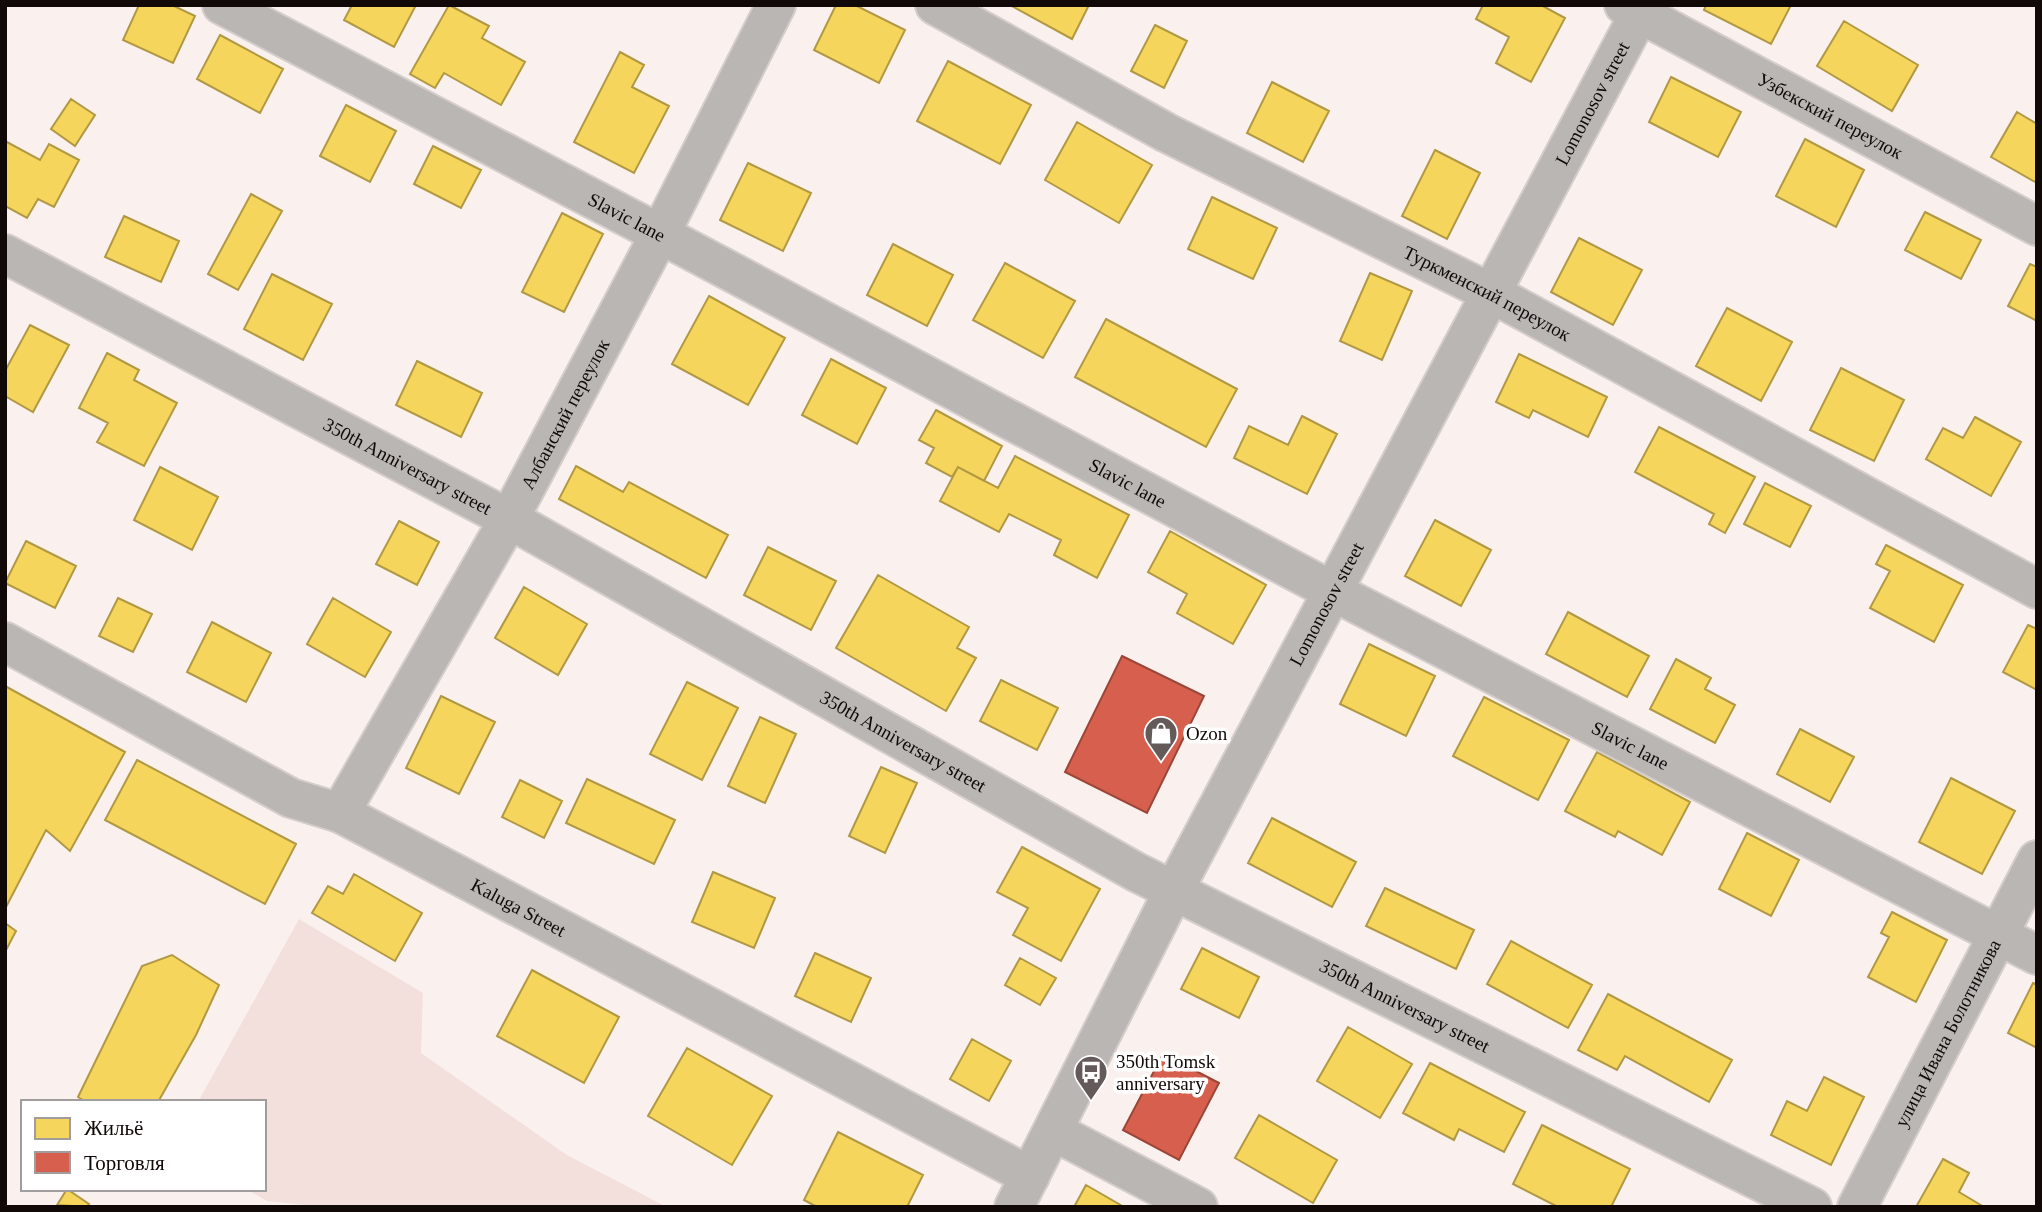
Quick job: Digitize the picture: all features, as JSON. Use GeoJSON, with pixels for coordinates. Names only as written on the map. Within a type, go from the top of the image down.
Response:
{"type":"FeatureCollection","features":[{"type":"Feature","properties":{"kind":"street","name":"Slavic lane"},"geometry":{"type":"LineString","coordinates":[[222,5],[660,233],[1334,592],[2037,955]]}},
{"type":"Feature","properties":{"kind":"street","name":"Албанский переулок"},"geometry":{"type":"LineString","coordinates":[[340,813],[509,519],[660,233],[776,5]]}},
{"type":"Feature","properties":{"kind":"street","name":"Туркменский переулок"},"geometry":{"type":"LineString","coordinates":[[935,5],[1167,134],[1491,292],[2037,589]]}},
{"type":"Feature","properties":{"kind":"street","name":"Lomonosov street"},"geometry":{"type":"LineString","coordinates":[[1022,1192],[1174,890],[1334,592],[1636,8]]}},
{"type":"Feature","properties":{"kind":"street","name":"Узбекский переулок"},"geometry":{"type":"LineString","coordinates":[[1636,8],[2037,226]]}},
{"type":"Feature","properties":{"kind":"street","name":"350th Anniversary street"},"geometry":{"type":"LineString","coordinates":[[5,254],[509,519],[1124,865],[1812,1207]]}},
{"type":"Feature","properties":{"kind":"street","name":"Kaluga Street"},"geometry":{"type":"LineString","coordinates":[[5,642],[290,798],[340,813],[1022,1192]]}},
{"type":"Feature","properties":{"kind":"street","name":"улица Ивана Болотникова"},"geometry":{"type":"LineString","coordinates":[[1857,1207],[2037,860]]}},
{"type":"Feature","properties":{"kind":"street"},"geometry":{"type":"LineString","coordinates":[[1053,1131],[1198,1207]]}},
{"type":"Feature","properties":{"kind":"shaded area"},"geometry":{"type":"Polygon","coordinates":[[[299,919],[423,993],[421,1053],[567,1155],[667,1207],[326,1207],[267,1201],[250,1191],[266,1191],[266,1100],[199,1100],[299,919]]]}},
{"type":"Feature","properties":{"kind":"building: Жильё"},"geometry":{"type":"Polygon","coordinates":[[[139,5],[172,5],[195,16],[173,63],[123,40],[139,5]]]}},
{"type":"Feature","properties":{"kind":"building: Жильё"},"geometry":{"type":"Polygon","coordinates":[[[352,5],[415,7],[394,47],[344,20],[352,5]]]}},
{"type":"Feature","properties":{"kind":"building: Жильё"},"geometry":{"type":"Polygon","coordinates":[[[449,5],[489,26],[482,38],[525,62],[501,105],[444,73],[435,88],[410,74],[449,5]]]}},
{"type":"Feature","properties":{"kind":"building: Жильё"},"geometry":{"type":"Polygon","coordinates":[[[836,5],[855,5],[905,30],[879,83],[814,50],[836,5]]]}},
{"type":"Feature","properties":{"kind":"building: Жильё"},"geometry":{"type":"Polygon","coordinates":[[[1010,5],[1089,5],[1072,39],[1010,5]]]}},
{"type":"Feature","properties":{"kind":"building: Жильё"},"geometry":{"type":"Polygon","coordinates":[[[1483,5],[1541,5],[1565,18],[1531,82],[1496,63],[1509,37],[1476,19],[1483,5]]]}},
{"type":"Feature","properties":{"kind":"building: Жильё"},"geometry":{"type":"Polygon","coordinates":[[[1706,5],[1791,5],[1771,44],[1704,10],[1706,5]]]}},
{"type":"Feature","properties":{"kind":"building: Жильё"},"geometry":{"type":"Polygon","coordinates":[[[1844,21],[1918,65],[1892,111],[1817,66],[1844,21]]]}},
{"type":"Feature","properties":{"kind":"building: Жильё"},"geometry":{"type":"Polygon","coordinates":[[[1155,25],[1187,41],[1164,88],[1131,71],[1155,25]]]}},
{"type":"Feature","properties":{"kind":"building: Жильё"},"geometry":{"type":"Polygon","coordinates":[[[220,35],[283,69],[260,113],[197,79],[220,35]]]}},
{"type":"Feature","properties":{"kind":"building: Жильё"},"geometry":{"type":"Polygon","coordinates":[[[620,52],[644,65],[632,87],[669,106],[634,173],[574,142],[620,52]]]}},
{"type":"Feature","properties":{"kind":"building: Жильё"},"geometry":{"type":"Polygon","coordinates":[[[948,61],[1031,105],[1000,164],[917,121],[948,61]]]}},
{"type":"Feature","properties":{"kind":"building: Жильё"},"geometry":{"type":"Polygon","coordinates":[[[1671,77],[1741,112],[1718,157],[1649,122],[1671,77]]]}},
{"type":"Feature","properties":{"kind":"building: Жильё"},"geometry":{"type":"Polygon","coordinates":[[[1272,82],[1329,111],[1303,162],[1247,133],[1272,82]]]}},
{"type":"Feature","properties":{"kind":"building: Жильё"},"geometry":{"type":"Polygon","coordinates":[[[71,99],[95,115],[75,146],[51,129],[71,99]]]}},
{"type":"Feature","properties":{"kind":"building: Жильё"},"geometry":{"type":"Polygon","coordinates":[[[346,105],[396,131],[370,182],[320,156],[346,105]]]}},
{"type":"Feature","properties":{"kind":"building: Жильё"},"geometry":{"type":"Polygon","coordinates":[[[2017,112],[2037,124],[2037,183],[1991,157],[2017,112]]]}},
{"type":"Feature","properties":{"kind":"building: Жильё"},"geometry":{"type":"Polygon","coordinates":[[[1077,122],[1152,165],[1119,223],[1045,180],[1077,122]]]}},
{"type":"Feature","properties":{"kind":"building: Жильё"},"geometry":{"type":"Polygon","coordinates":[[[1805,139],[1864,170],[1836,227],[1776,196],[1805,139]]]}},
{"type":"Feature","properties":{"kind":"building: Жильё"},"geometry":{"type":"Polygon","coordinates":[[[5,141],[40,160],[49,144],[79,160],[54,207],[38,199],[27,218],[5,206],[5,141]]]}},
{"type":"Feature","properties":{"kind":"building: Жильё"},"geometry":{"type":"Polygon","coordinates":[[[433,146],[481,170],[461,208],[414,184],[433,146]]]}},
{"type":"Feature","properties":{"kind":"building: Жильё"},"geometry":{"type":"Polygon","coordinates":[[[1435,150],[1480,173],[1447,239],[1402,216],[1435,150]]]}},
{"type":"Feature","properties":{"kind":"building: Жильё"},"geometry":{"type":"Polygon","coordinates":[[[748,163],[811,193],[783,251],[720,220],[748,163]]]}},
{"type":"Feature","properties":{"kind":"building: Жильё"},"geometry":{"type":"Polygon","coordinates":[[[251,194],[282,211],[238,290],[208,274],[251,194]]]}},
{"type":"Feature","properties":{"kind":"building: Жильё"},"geometry":{"type":"Polygon","coordinates":[[[1212,197],[1277,228],[1253,279],[1188,249],[1212,197]]]}},
{"type":"Feature","properties":{"kind":"building: Жильё"},"geometry":{"type":"Polygon","coordinates":[[[1925,212],[1981,240],[1961,279],[1905,250],[1925,212]]]}},
{"type":"Feature","properties":{"kind":"building: Жильё"},"geometry":{"type":"Polygon","coordinates":[[[562,213],[603,234],[564,312],[522,292],[562,213]]]}},
{"type":"Feature","properties":{"kind":"building: Жильё"},"geometry":{"type":"Polygon","coordinates":[[[124,216],[179,241],[161,282],[105,257],[124,216]]]}},
{"type":"Feature","properties":{"kind":"building: Жильё"},"geometry":{"type":"Polygon","coordinates":[[[1579,238],[1642,270],[1613,325],[1551,292],[1579,238]]]}},
{"type":"Feature","properties":{"kind":"building: Жильё"},"geometry":{"type":"Polygon","coordinates":[[[893,244],[953,275],[927,326],[867,295],[893,244]]]}},
{"type":"Feature","properties":{"kind":"building: Жильё"},"geometry":{"type":"Polygon","coordinates":[[[1005,263],[1075,301],[1043,358],[973,320],[1005,263]]]}},
{"type":"Feature","properties":{"kind":"building: Жильё"},"geometry":{"type":"Polygon","coordinates":[[[2030,264],[2037,267],[2037,321],[2008,306],[2030,264]]]}},
{"type":"Feature","properties":{"kind":"building: Жильё"},"geometry":{"type":"Polygon","coordinates":[[[1370,273],[1412,291],[1382,360],[1340,341],[1370,273]]]}},
{"type":"Feature","properties":{"kind":"building: Жильё"},"geometry":{"type":"Polygon","coordinates":[[[272,274],[332,304],[303,360],[244,329],[272,274]]]}},
{"type":"Feature","properties":{"kind":"building: Жильё"},"geometry":{"type":"Polygon","coordinates":[[[709,296],[785,338],[748,405],[672,364],[709,296]]]}},
{"type":"Feature","properties":{"kind":"building: Жильё"},"geometry":{"type":"Polygon","coordinates":[[[1727,308],[1792,342],[1761,401],[1696,366],[1727,308]]]}},
{"type":"Feature","properties":{"kind":"building: Жильё"},"geometry":{"type":"Polygon","coordinates":[[[1106,319],[1237,389],[1206,447],[1075,377],[1106,319]]]}},
{"type":"Feature","properties":{"kind":"building: Жильё"},"geometry":{"type":"Polygon","coordinates":[[[30,325],[69,345],[33,412],[5,396],[5,371],[30,325]]]}},
{"type":"Feature","properties":{"kind":"building: Жильё"},"geometry":{"type":"Polygon","coordinates":[[[107,353],[139,370],[134,380],[177,403],[144,466],[97,442],[108,423],[79,408],[107,353]]]}},
{"type":"Feature","properties":{"kind":"building: Жильё"},"geometry":{"type":"Polygon","coordinates":[[[1519,354],[1607,397],[1588,437],[1533,410],[1529,418],[1496,402],[1519,354]]]}},
{"type":"Feature","properties":{"kind":"building: Жильё"},"geometry":{"type":"Polygon","coordinates":[[[831,359],[886,388],[857,444],[802,415],[831,359]]]}},
{"type":"Feature","properties":{"kind":"building: Жильё"},"geometry":{"type":"Polygon","coordinates":[[[417,361],[482,393],[461,437],[396,405],[417,361]]]}},
{"type":"Feature","properties":{"kind":"building: Жильё"},"geometry":{"type":"Polygon","coordinates":[[[1841,368],[1904,400],[1874,461],[1810,430],[1841,368]]]}},
{"type":"Feature","properties":{"kind":"building: Жильё"},"geometry":{"type":"Polygon","coordinates":[[[936,410],[1002,446],[984,481],[958,467],[952,477],[926,463],[934,448],[919,440],[936,410]]]}},
{"type":"Feature","properties":{"kind":"building: Жильё"},"geometry":{"type":"Polygon","coordinates":[[[1302,416],[1337,434],[1307,494],[1234,458],[1249,426],[1288,445],[1302,416]]]}},
{"type":"Feature","properties":{"kind":"building: Жильё"},"geometry":{"type":"Polygon","coordinates":[[[1975,417],[2021,442],[1991,496],[1926,459],[1943,428],[1963,438],[1975,417]]]}},
{"type":"Feature","properties":{"kind":"building: Жильё"},"geometry":{"type":"Polygon","coordinates":[[[1659,427],[1755,477],[1725,533],[1709,524],[1714,514],[1635,472],[1659,427]]]}},
{"type":"Feature","properties":{"kind":"building: Жильё"},"geometry":{"type":"Polygon","coordinates":[[[1015,456],[1129,515],[1097,578],[1054,555],[1061,540],[1009,514],[999,532],[940,501],[958,467],[998,488],[1015,456]]]}},
{"type":"Feature","properties":{"kind":"building: Жильё"},"geometry":{"type":"Polygon","coordinates":[[[576,466],[623,492],[629,482],[728,535],[706,578],[559,499],[576,466]]]}},
{"type":"Feature","properties":{"kind":"building: Жильё"},"geometry":{"type":"Polygon","coordinates":[[[160,467],[218,497],[192,550],[134,520],[160,467]]]}},
{"type":"Feature","properties":{"kind":"building: Жильё"},"geometry":{"type":"Polygon","coordinates":[[[1765,483],[1811,506],[1790,547],[1744,524],[1765,483]]]}},
{"type":"Feature","properties":{"kind":"building: Жильё"},"geometry":{"type":"Polygon","coordinates":[[[1435,520],[1491,550],[1461,606],[1405,576],[1435,520]]]}},
{"type":"Feature","properties":{"kind":"building: Жильё"},"geometry":{"type":"Polygon","coordinates":[[[399,521],[439,542],[417,585],[376,564],[399,521]]]}},
{"type":"Feature","properties":{"kind":"building: Жильё"},"geometry":{"type":"Polygon","coordinates":[[[1170,531],[1266,585],[1233,644],[1177,613],[1187,594],[1148,572],[1170,531]]]}},
{"type":"Feature","properties":{"kind":"building: Жильё"},"geometry":{"type":"Polygon","coordinates":[[[26,541],[76,566],[55,608],[5,583],[26,541]]]}},
{"type":"Feature","properties":{"kind":"building: Жильё"},"geometry":{"type":"Polygon","coordinates":[[[1886,545],[1963,585],[1934,642],[1870,608],[1890,571],[1876,564],[1886,545]]]}},
{"type":"Feature","properties":{"kind":"building: Жильё"},"geometry":{"type":"Polygon","coordinates":[[[768,547],[836,581],[811,630],[744,595],[768,547]]]}},
{"type":"Feature","properties":{"kind":"building: Жильё"},"geometry":{"type":"Polygon","coordinates":[[[878,575],[969,627],[957,648],[976,658],[946,711],[836,648],[878,575]]]}},
{"type":"Feature","properties":{"kind":"building: Жильё"},"geometry":{"type":"Polygon","coordinates":[[[524,587],[587,624],[558,675],[495,638],[524,587]]]}},
{"type":"Feature","properties":{"kind":"building: Жильё"},"geometry":{"type":"Polygon","coordinates":[[[118,598],[152,614],[133,652],[99,636],[118,598]]]}},
{"type":"Feature","properties":{"kind":"building: Жильё"},"geometry":{"type":"Polygon","coordinates":[[[333,598],[391,632],[365,677],[307,644],[333,598]]]}},
{"type":"Feature","properties":{"kind":"building: Жильё"},"geometry":{"type":"Polygon","coordinates":[[[1568,612],[1649,656],[1627,697],[1546,654],[1568,612]]]}},
{"type":"Feature","properties":{"kind":"building: Жильё"},"geometry":{"type":"Polygon","coordinates":[[[212,622],[271,653],[246,702],[187,672],[212,622]]]}},
{"type":"Feature","properties":{"kind":"building: Жильё"},"geometry":{"type":"Polygon","coordinates":[[[2028,625],[2037,629],[2037,690],[2003,672],[2028,625]]]}},
{"type":"Feature","properties":{"kind":"building: Жильё"},"geometry":{"type":"Polygon","coordinates":[[[1369,644],[1435,676],[1406,736],[1340,704],[1369,644]]]}},
{"type":"Feature","properties":{"kind":"building: Жильё"},"geometry":{"type":"Polygon","coordinates":[[[1676,659],[1711,678],[1705,689],[1735,705],[1715,743],[1650,709],[1676,659]]]}},
{"type":"Feature","properties":{"kind":"building: Жильё"},"geometry":{"type":"Polygon","coordinates":[[[1001,680],[1058,708],[1037,750],[980,721],[1001,680]]]}},
{"type":"Feature","properties":{"kind":"building: Жильё"},"geometry":{"type":"Polygon","coordinates":[[[687,682],[738,708],[702,780],[650,754],[687,682]]]}},
{"type":"Feature","properties":{"kind":"building: Жильё"},"geometry":{"type":"Polygon","coordinates":[[[5,686],[125,752],[70,851],[46,830],[5,909],[5,686]]]}},
{"type":"Feature","properties":{"kind":"building: Жильё"},"geometry":{"type":"Polygon","coordinates":[[[441,696],[495,722],[459,794],[406,768],[441,696]]]}},
{"type":"Feature","properties":{"kind":"building: Жильё"},"geometry":{"type":"Polygon","coordinates":[[[1484,697],[1569,740],[1538,800],[1453,756],[1484,697]]]}},
{"type":"Feature","properties":{"kind":"building: Жильё"},"geometry":{"type":"Polygon","coordinates":[[[760,717],[796,734],[765,803],[728,786],[760,717]]]}},
{"type":"Feature","properties":{"kind":"building: Жильё"},"geometry":{"type":"Polygon","coordinates":[[[1800,729],[1854,757],[1830,802],[1777,774],[1800,729]]]}},
{"type":"Feature","properties":{"kind":"building: Жильё"},"geometry":{"type":"Polygon","coordinates":[[[1597,752],[1690,802],[1662,855],[1618,831],[1615,837],[1565,811],[1597,752]]]}},
{"type":"Feature","properties":{"kind":"building: Жильё"},"geometry":{"type":"Polygon","coordinates":[[[137,760],[296,844],[265,904],[105,820],[137,760]]]}},
{"type":"Feature","properties":{"kind":"building: Жильё"},"geometry":{"type":"Polygon","coordinates":[[[881,767],[917,783],[885,853],[849,836],[881,767]]]}},
{"type":"Feature","properties":{"kind":"building: Жильё"},"geometry":{"type":"Polygon","coordinates":[[[1951,778],[2015,811],[1982,874],[1919,842],[1951,778]]]}},
{"type":"Feature","properties":{"kind":"building: Жильё"},"geometry":{"type":"Polygon","coordinates":[[[587,779],[675,820],[654,864],[566,823],[587,779]]]}},
{"type":"Feature","properties":{"kind":"building: Жильё"},"geometry":{"type":"Polygon","coordinates":[[[520,780],[562,801],[544,838],[502,817],[520,780]]]}},
{"type":"Feature","properties":{"kind":"building: Жильё"},"geometry":{"type":"Polygon","coordinates":[[[1272,818],[1356,862],[1332,907],[1248,863],[1272,818]]]}},
{"type":"Feature","properties":{"kind":"building: Жильё"},"geometry":{"type":"Polygon","coordinates":[[[1747,833],[1799,860],[1771,916],[1719,889],[1747,833]]]}},
{"type":"Feature","properties":{"kind":"building: Жильё"},"geometry":{"type":"Polygon","coordinates":[[[1022,847],[1100,889],[1061,961],[1013,935],[1028,908],[997,892],[1022,847]]]}},
{"type":"Feature","properties":{"kind":"building: Жильё"},"geometry":{"type":"Polygon","coordinates":[[[713,872],[775,898],[754,948],[692,922],[713,872]]]}},
{"type":"Feature","properties":{"kind":"building: Жильё"},"geometry":{"type":"Polygon","coordinates":[[[354,874],[422,913],[395,961],[312,913],[328,886],[343,894],[354,874]]]}},
{"type":"Feature","properties":{"kind":"building: Жильё"},"geometry":{"type":"Polygon","coordinates":[[[1385,888],[1474,930],[1456,969],[1366,926],[1385,888]]]}},
{"type":"Feature","properties":{"kind":"building: Жильё"},"geometry":{"type":"Polygon","coordinates":[[[1892,912],[1947,940],[1916,1002],[1868,977],[1889,937],[1881,933],[1892,912]]]}},
{"type":"Feature","properties":{"kind":"building: Жильё"},"geometry":{"type":"Polygon","coordinates":[[[5,923],[16,931],[5,952],[5,923]]]}},
{"type":"Feature","properties":{"kind":"building: Жильё"},"geometry":{"type":"Polygon","coordinates":[[[1511,941],[1592,985],[1568,1028],[1487,984],[1511,941]]]}},
{"type":"Feature","properties":{"kind":"building: Жильё"},"geometry":{"type":"Polygon","coordinates":[[[1202,948],[1259,977],[1239,1018],[1181,989],[1202,948]]]}},
{"type":"Feature","properties":{"kind":"building: Жильё"},"geometry":{"type":"Polygon","coordinates":[[[815,953],[871,978],[851,1022],[795,996],[815,953]]]}},
{"type":"Feature","properties":{"kind":"building: Жильё"},"geometry":{"type":"Polygon","coordinates":[[[172,955],[219,985],[196,1035],[159,1100],[83,1100],[78,1097],[142,966],[172,955]]]}},
{"type":"Feature","properties":{"kind":"building: Жильё"},"geometry":{"type":"Polygon","coordinates":[[[1020,958],[1056,978],[1040,1005],[1005,985],[1020,958]]]}},
{"type":"Feature","properties":{"kind":"building: Жильё"},"geometry":{"type":"Polygon","coordinates":[[[532,970],[619,1017],[584,1083],[497,1036],[532,970]]]}},
{"type":"Feature","properties":{"kind":"building: Жильё"},"geometry":{"type":"Polygon","coordinates":[[[2033,983],[2037,985],[2037,1048],[2008,1033],[2033,983]]]}},
{"type":"Feature","properties":{"kind":"building: Жильё"},"geometry":{"type":"Polygon","coordinates":[[[1608,994],[1732,1060],[1709,1102],[1625,1056],[1617,1070],[1578,1050],[1608,994]]]}},
{"type":"Feature","properties":{"kind":"building: Жильё"},"geometry":{"type":"Polygon","coordinates":[[[1348,1027],[1412,1064],[1380,1118],[1317,1081],[1348,1027]]]}},
{"type":"Feature","properties":{"kind":"building: Жильё"},"geometry":{"type":"Polygon","coordinates":[[[972,1039],[1011,1061],[989,1101],[950,1079],[972,1039]]]}},
{"type":"Feature","properties":{"kind":"building: Жильё"},"geometry":{"type":"Polygon","coordinates":[[[687,1048],[772,1096],[732,1165],[648,1116],[687,1048]]]}},
{"type":"Feature","properties":{"kind":"building: Жильё"},"geometry":{"type":"Polygon","coordinates":[[[1430,1063],[1525,1112],[1504,1152],[1459,1129],[1454,1140],[1403,1113],[1430,1063]]]}},
{"type":"Feature","properties":{"kind":"building: Жильё"},"geometry":{"type":"Polygon","coordinates":[[[1824,1077],[1864,1097],[1831,1165],[1771,1135],[1787,1101],[1807,1111],[1824,1077]]]}},
{"type":"Feature","properties":{"kind":"building: Жильё"},"geometry":{"type":"Polygon","coordinates":[[[1259,1115],[1337,1160],[1313,1203],[1235,1158],[1259,1115]]]}},
{"type":"Feature","properties":{"kind":"building: Жильё"},"geometry":{"type":"Polygon","coordinates":[[[1542,1125],[1630,1169],[1611,1207],[1558,1207],[1513,1184],[1542,1125]]]}},
{"type":"Feature","properties":{"kind":"building: Жильё"},"geometry":{"type":"Polygon","coordinates":[[[838,1132],[923,1175],[907,1207],[817,1207],[804,1200],[838,1132]]]}},
{"type":"Feature","properties":{"kind":"building: Жильё"},"geometry":{"type":"Polygon","coordinates":[[[1943,1159],[1969,1173],[1959,1192],[1984,1207],[1916,1207],[1943,1159]]]}},
{"type":"Feature","properties":{"kind":"building: Жильё"},"geometry":{"type":"Polygon","coordinates":[[[1086,1185],[1124,1207],[1074,1207],[1086,1185]]]}},
{"type":"Feature","properties":{"kind":"building: Жильё"},"geometry":{"type":"Polygon","coordinates":[[[66,1191],[89,1204],[87,1207],[57,1205],[66,1191]]]}},
{"type":"Feature","properties":{"kind":"building: Торговля"},"geometry":{"type":"Polygon","coordinates":[[[1122,656],[1204,696],[1147,813],[1065,772],[1122,656]]]}},
{"type":"Feature","properties":{"kind":"building: Торговля"},"geometry":{"type":"Polygon","coordinates":[[[1163,1054],[1219,1083],[1179,1160],[1123,1130],[1163,1054]]]}},
{"type":"Feature","properties":{"kind":"place","name":"Ozon"},"geometry":{"type":"Point","coordinates":[1161,763]}},
{"type":"Feature","properties":{"kind":"place","name":"350th Tomsk anniversary"},"geometry":{"type":"Point","coordinates":[1091,1102]}}]}
